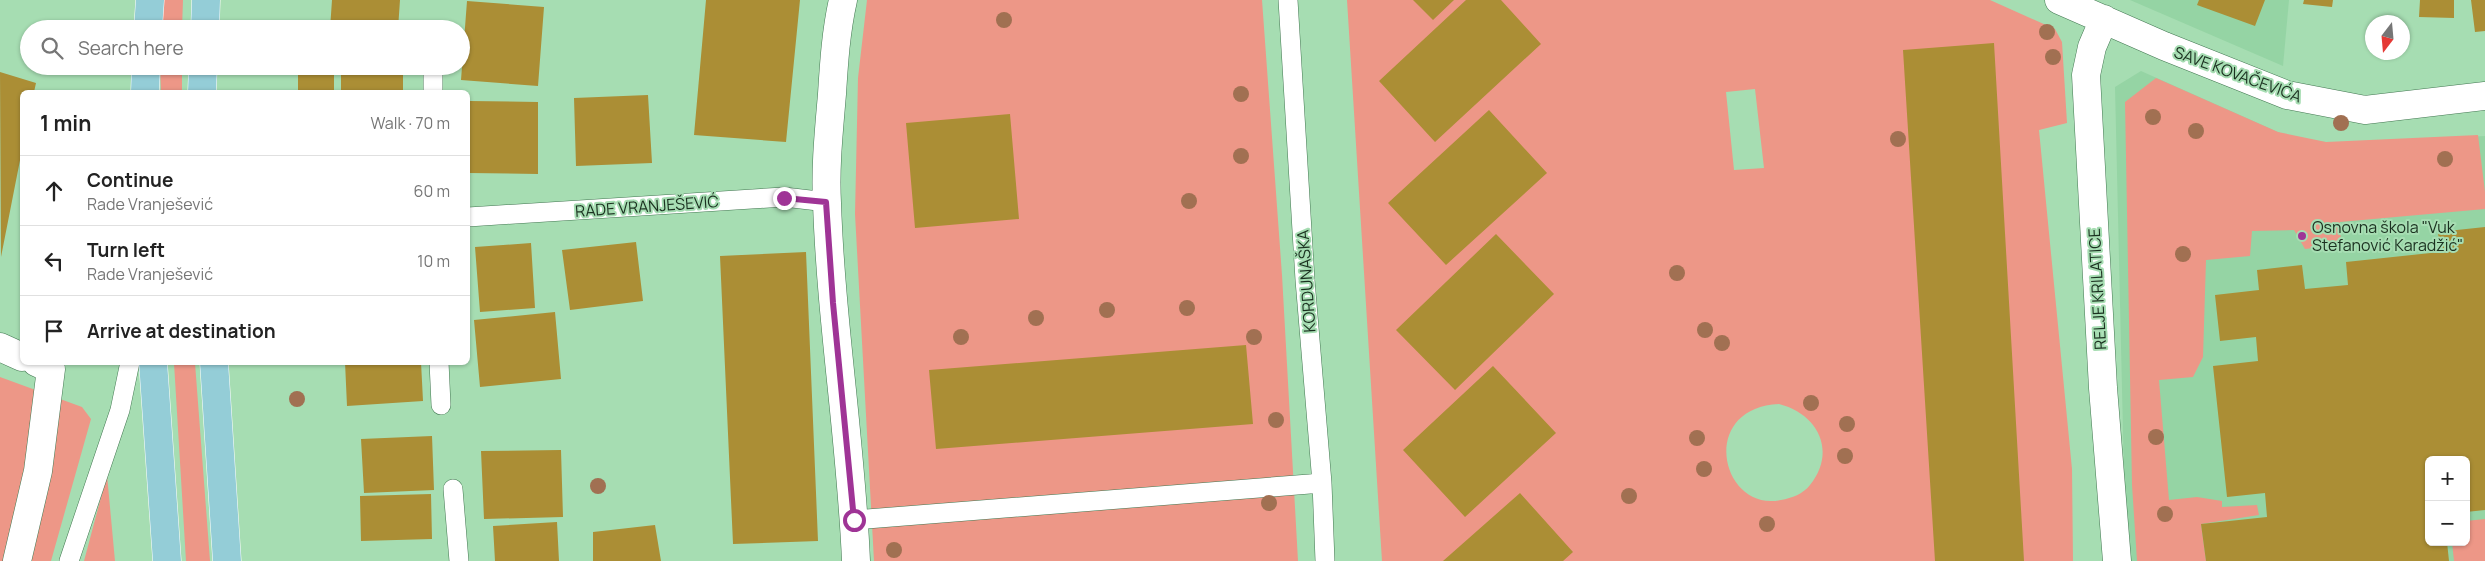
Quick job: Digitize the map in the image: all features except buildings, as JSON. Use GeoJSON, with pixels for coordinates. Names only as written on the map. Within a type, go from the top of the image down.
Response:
{"type":"FeatureCollection","features":[{"type":"Feature","properties":{"kind":"main road"},"geometry":{"type":"LineString","coordinates":[[149,20],[150,0]]}},
{"type":"Feature","properties":{"kind":"main road"},"geometry":{"type":"LineString","coordinates":[[205,20],[206,0]]}},
{"type":"Feature","properties":{"kind":"main road"},"geometry":{"type":"LineString","coordinates":[[145,90],[146,75]]}},
{"type":"Feature","properties":{"kind":"main road"},"geometry":{"type":"LineString","coordinates":[[202,90],[203,75]]}},
{"type":"Feature","properties":{"kind":"main road"},"geometry":{"type":"LineString","coordinates":[[154,365],[167,561]]}},
{"type":"Feature","properties":{"kind":"main road"},"geometry":{"type":"LineString","coordinates":[[214,365],[228,561]]}},
{"type":"Feature","properties":{"kind":"street"},"geometry":{"type":"LineString","coordinates":[[843,0],[834,67],[827,151],[826,202],[856,561]]}},
{"type":"Feature","properties":{"kind":"street","name":"SAVE KOVAČEVIĆA"},"geometry":{"type":"LineString","coordinates":[[2059,0],[2164,46],[2287,95],[2365,110],[2485,96]]}},
{"type":"Feature","properties":{"kind":"street","name":"RELJE KRILATICE"},"geometry":{"type":"LineString","coordinates":[[2104,19],[2092,47],[2086,75],[2102,388],[2117,561]]}},
{"type":"Feature","properties":{"kind":"street"},"geometry":{"type":"LineString","coordinates":[[0,347],[20,356]]}},
{"type":"Feature","properties":{"kind":"street"},"geometry":{"type":"LineString","coordinates":[[17,561],[38,471],[52,370],[42,365]]}},
{"type":"Feature","properties":{"kind":"lane","name":"KORDUNAŠKA"},"geometry":{"type":"LineString","coordinates":[[1288,0],[1305,280],[1322,483],[1324,561]]}},
{"type":"Feature","properties":{"kind":"lane"},"geometry":{"type":"LineString","coordinates":[[433,75],[433,90]]}},
{"type":"Feature","properties":{"kind":"lane","name":"RADE VRANJEŠEVIĆ"},"geometry":{"type":"LineString","coordinates":[[470,217],[784,198],[826,202]]}},
{"type":"Feature","properties":{"kind":"lane"},"geometry":{"type":"LineString","coordinates":[[69,561],[120,410],[129,365]]}},
{"type":"Feature","properties":{"kind":"lane"},"geometry":{"type":"LineString","coordinates":[[439,365],[441,405]]}},
{"type":"Feature","properties":{"kind":"lane"},"geometry":{"type":"LineString","coordinates":[[854,520],[1322,483]]}},
{"type":"Feature","properties":{"kind":"lane"},"geometry":{"type":"LineString","coordinates":[[453,489],[459,561]]}},
{"type":"Feature","properties":{"kind":"shaded area"},"geometry":{"type":"Polygon","coordinates":[[[163,0],[183,0],[182,20],[162,20],[163,0]]]}},
{"type":"Feature","properties":{"kind":"shaded area"},"geometry":{"type":"Polygon","coordinates":[[[867,0],[1262,0],[1282,275],[1298,561],[874,561],[855,214],[858,78],[867,0]]]}},
{"type":"Feature","properties":{"kind":"shaded area"},"geometry":{"type":"Polygon","coordinates":[[[1347,0],[1990,0],[2055,29],[2062,42],[2067,123],[2039,130],[2072,469],[2073,561],[1382,561],[1347,0]],[[1755,89],[1726,92],[1734,170],[1764,168],[1755,89]],[[1779,404],[1753,410],[1736,423],[1728,440],[1727,458],[1732,476],[1744,491],[1760,500],[1781,500],[1801,493],[1810,485],[1818,472],[1822,459],[1822,447],[1813,425],[1793,409],[1779,404]]]}},
{"type":"Feature","properties":{"kind":"shaded area"},"geometry":{"type":"Polygon","coordinates":[[[2130,0],[2289,0],[2283,66],[2130,0]]]}},
{"type":"Feature","properties":{"kind":"shaded area","name":"Osnovna škola \"Vuk Stefanović Karadžić\""},"geometry":{"type":"Polygon","coordinates":[[[2141,71],[2289,137],[2326,142],[2485,136],[2485,561],[2126,561],[2115,87],[2141,71]]]}},
{"type":"Feature","properties":{"kind":"shaded area"},"geometry":{"type":"Polygon","coordinates":[[[160,75],[182,75],[182,90],[161,90],[160,75]]]}},
{"type":"Feature","properties":{"kind":"shaded area"},"geometry":{"type":"Polygon","coordinates":[[[2156,78],[2278,132],[2326,142],[2478,135],[2485,192],[2485,209],[2340,222],[2341,245],[2305,249],[2294,230],[2252,231],[2250,256],[2206,260],[2203,357],[2193,377],[2159,380],[2169,500],[2197,497],[2222,501],[2222,507],[2257,505],[2259,515],[2201,524],[2206,561],[2137,561],[2132,485],[2125,102],[2156,78]]]}},
{"type":"Feature","properties":{"kind":"shaded area"},"geometry":{"type":"Polygon","coordinates":[[[174,365],[195,365],[210,561],[186,561],[174,365]]]}},
{"type":"Feature","properties":{"kind":"shaded area"},"geometry":{"type":"Polygon","coordinates":[[[0,377],[82,407],[91,419],[51,561],[0,561],[0,377]]]}},
{"type":"Feature","properties":{"kind":"shaded area"},"geometry":{"type":"Polygon","coordinates":[[[107,475],[115,561],[84,561],[107,475]]]}},
{"type":"Feature","properties":{"kind":"shaded area"},"geometry":{"type":"Polygon","coordinates":[[[2485,519],[2485,561],[2454,561],[2452,546],[2470,546],[2470,521],[2485,519]]]}},
{"type":"Feature","properties":{"kind":"place","name":"Osnovna škola \"Vuk Stefanović Karadžić\""},"geometry":{"type":"Point","coordinates":[2302,236]}},
{"type":"Feature","properties":{"kind":"route"},"geometry":{"type":"LineString","coordinates":[[784,198],[826,202],[833,303],[854,520]]}}]}
